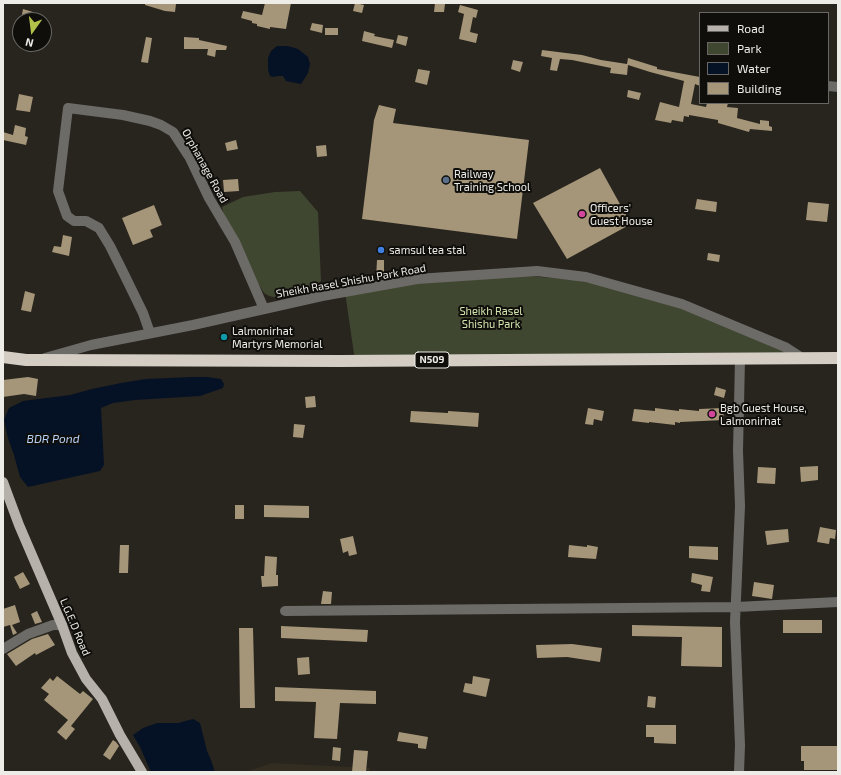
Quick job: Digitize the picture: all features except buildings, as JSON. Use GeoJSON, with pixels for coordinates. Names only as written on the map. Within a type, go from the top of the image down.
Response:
{"type":"FeatureCollection","features":[{"type":"Feature","properties":{"kind":"highway","name":"N509"},"geometry":{"type":"LineString","coordinates":[[3,357],[32,360],[348,361],[838,358]]}},
{"type":"Feature","properties":{"kind":"main road"},"geometry":{"type":"LineString","coordinates":[[3,363],[32,360]]}},
{"type":"Feature","properties":{"kind":"main road","name":"L.G.E.D Road"},"geometry":{"type":"LineString","coordinates":[[3,482],[19,525],[62,625],[72,653],[86,679],[102,699],[120,736],[142,772]]}},
{"type":"Feature","properties":{"kind":"street","name":"Orphanage Road"},"geometry":{"type":"LineString","coordinates":[[150,333],[143,313],[110,246],[99,228],[86,221],[74,221],[67,216],[58,191],[68,108],[123,115],[150,121],[173,132],[190,158],[209,198],[235,242],[264,309]]}},
{"type":"Feature","properties":{"kind":"street","name":"Sheikh Rasel Shishu Park Road"},"geometry":{"type":"LineString","coordinates":[[32,360],[91,345],[322,296],[417,279],[537,271],[586,277],[682,304],[786,347],[802,358]]}},
{"type":"Feature","properties":{"kind":"street"},"geometry":{"type":"LineString","coordinates":[[739,772],[740,745],[735,639],[740,506],[738,451],[740,359]]}},
{"type":"Feature","properties":{"kind":"street"},"geometry":{"type":"LineString","coordinates":[[285,611],[736,607],[838,602]]}},
{"type":"Feature","properties":{"kind":"street"},"geometry":{"type":"LineString","coordinates":[[3,649],[28,634],[53,625],[62,625]]}},
{"type":"Feature","properties":{"kind":"shaded area"},"geometry":{"type":"Polygon","coordinates":[[[272,763],[370,768],[370,772],[245,772],[272,763]]]}},
{"type":"Feature","properties":{"kind":"green space"},"geometry":{"type":"Polygon","coordinates":[[[300,191],[318,212],[321,281],[308,290],[289,297],[279,298],[269,296],[264,293],[250,271],[224,216],[222,207],[243,197],[275,192],[300,191]]]}},
{"type":"Feature","properties":{"kind":"green space","name":"Sheikh Rasel Shishu Park"},"geometry":{"type":"Polygon","coordinates":[[[529,276],[575,280],[619,288],[677,305],[802,358],[355,361],[345,292],[380,285],[529,276]]]}},
{"type":"Feature","properties":{"kind":"water"},"geometry":{"type":"Polygon","coordinates":[[[277,46],[288,46],[298,49],[308,57],[310,64],[308,73],[301,84],[286,81],[283,76],[270,76],[268,70],[268,58],[271,51],[277,46]]]}},
{"type":"Feature","properties":{"kind":"water","name":"BDR Pond"},"geometry":{"type":"Polygon","coordinates":[[[192,377],[221,379],[224,384],[223,388],[200,396],[135,400],[113,403],[101,408],[104,465],[100,471],[28,487],[20,477],[4,420],[9,408],[23,401],[70,395],[121,383],[146,379],[192,377]]]}},
{"type":"Feature","properties":{"kind":"water"},"geometry":{"type":"Polygon","coordinates":[[[193,719],[200,723],[207,751],[215,772],[151,772],[133,735],[143,728],[157,723],[178,723],[193,719]]]}},
{"type":"Feature","properties":{"kind":"place","name":"Railway Training School"},"geometry":{"type":"Point","coordinates":[446,180]}},
{"type":"Feature","properties":{"kind":"place","name":"Officers' Guest House"},"geometry":{"type":"Point","coordinates":[582,214]}},
{"type":"Feature","properties":{"kind":"place","name":"samsul tea stal"},"geometry":{"type":"Point","coordinates":[381,250]}},
{"type":"Feature","properties":{"kind":"place","name":"Lalmonirhat Martyrs Memorial"},"geometry":{"type":"Point","coordinates":[224,337]}},
{"type":"Feature","properties":{"kind":"place","name":"Bgb Guest House, Lalmonirhat"},"geometry":{"type":"Point","coordinates":[712,414]}}]}
